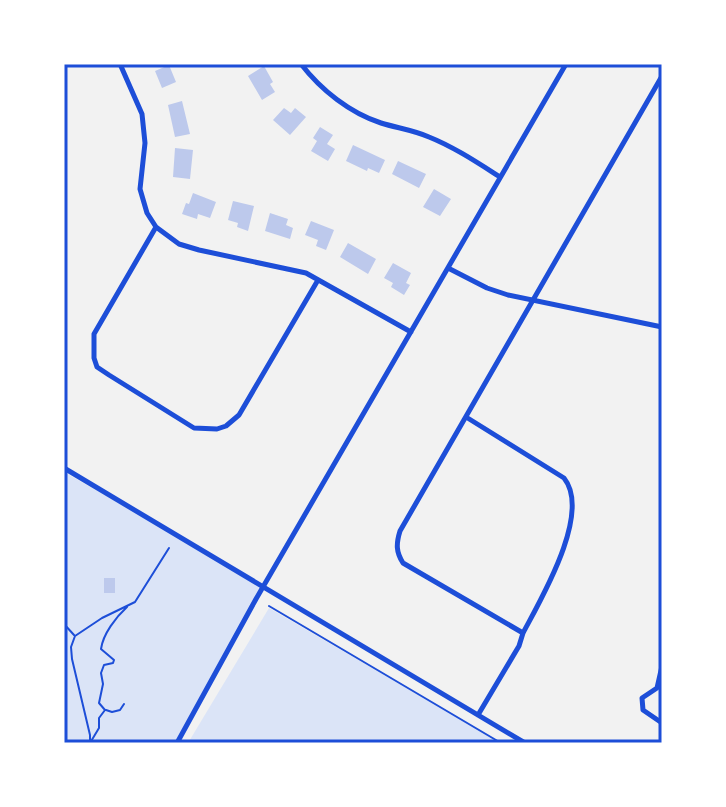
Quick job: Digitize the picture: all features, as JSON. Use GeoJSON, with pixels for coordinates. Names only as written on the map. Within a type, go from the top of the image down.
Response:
{"type":"FeatureCollection","features":[{"type":"Feature","properties":{"kind":"street"},"geometry":{"type":"LineString","coordinates":[[120,64],[142,114],[145,143],[140,189],[147,213],[156,227],[179,244],[306,273],[411,332]]}},
{"type":"Feature","properties":{"kind":"street"},"geometry":{"type":"LineString","coordinates":[[301,64],[324,89],[363,115],[429,137],[500,177]]}},
{"type":"Feature","properties":{"kind":"street"},"geometry":{"type":"LineString","coordinates":[[177,743],[264,586],[566,64]]}},
{"type":"Feature","properties":{"kind":"street"},"geometry":{"type":"LineString","coordinates":[[523,633],[403,563],[396,543],[400,531],[662,76]]}},
{"type":"Feature","properties":{"kind":"street"},"geometry":{"type":"LineString","coordinates":[[156,227],[94,334],[94,358],[97,367],[194,428],[217,429],[239,415],[318,280]]}},
{"type":"Feature","properties":{"kind":"street"},"geometry":{"type":"LineString","coordinates":[[448,268],[508,295],[662,327]]}},
{"type":"Feature","properties":{"kind":"street"},"geometry":{"type":"LineString","coordinates":[[466,417],[564,478],[572,494],[570,525],[559,562],[519,646],[478,715]]}},
{"type":"Feature","properties":{"kind":"street"},"geometry":{"type":"LineString","coordinates":[[64,468],[525,743]]}},
{"type":"Feature","properties":{"kind":"street"},"geometry":{"type":"LineString","coordinates":[[662,666],[657,688],[642,698],[643,710],[662,723]]}},
{"type":"Feature","properties":{"kind":"path"},"geometry":{"type":"LineString","coordinates":[[90,743],[72,659],[71,647],[75,636],[135,602],[169,548]]}},
{"type":"Feature","properties":{"kind":"path"},"geometry":{"type":"LineString","coordinates":[[124,704],[120,710],[112,712],[99,703],[103,684],[101,673],[104,665],[114,660],[100,645],[131,604]]}},
{"type":"Feature","properties":{"kind":"path"},"geometry":{"type":"LineString","coordinates":[[269,606],[501,743]]}},
{"type":"Feature","properties":{"kind":"path"},"geometry":{"type":"LineString","coordinates":[[64,624],[75,636]]}},
{"type":"Feature","properties":{"kind":"path"},"geometry":{"type":"LineString","coordinates":[[90,743],[105,710]]}},
{"type":"Feature","properties":{"kind":"shaded area"},"geometry":{"type":"Polygon","coordinates":[[[64,472],[264,586],[177,743],[64,743],[64,472]]]}},
{"type":"Feature","properties":{"kind":"shaded area"},"geometry":{"type":"Polygon","coordinates":[[[269,608],[501,743],[188,743],[269,608]]]}},
{"type":"Feature","properties":{"kind":"building"},"geometry":{"type":"Polygon","coordinates":[[[169,65],[176,82],[162,88],[155,71],[169,65]]]}},
{"type":"Feature","properties":{"kind":"building"},"geometry":{"type":"Polygon","coordinates":[[[264,66],[275,92],[262,100],[248,76],[264,66]]]}},
{"type":"Feature","properties":{"kind":"building"},"geometry":{"type":"Polygon","coordinates":[[[182,101],[190,134],[175,137],[168,105],[182,101]]]}},
{"type":"Feature","properties":{"kind":"building"},"geometry":{"type":"Polygon","coordinates":[[[284,108],[291,113],[295,108],[306,117],[290,135],[273,120],[284,108]]]}},
{"type":"Feature","properties":{"kind":"building"},"geometry":{"type":"Polygon","coordinates":[[[320,127],[333,135],[327,144],[335,149],[328,161],[311,151],[317,141],[313,138],[320,127]]]}},
{"type":"Feature","properties":{"kind":"building"},"geometry":{"type":"Polygon","coordinates":[[[353,145],[385,160],[379,173],[346,161],[353,145]]]}},
{"type":"Feature","properties":{"kind":"building"},"geometry":{"type":"Polygon","coordinates":[[[175,148],[193,150],[190,179],[173,177],[175,148]]]}},
{"type":"Feature","properties":{"kind":"building"},"geometry":{"type":"Polygon","coordinates":[[[398,161],[426,174],[419,188],[392,174],[398,161]]]}},
{"type":"Feature","properties":{"kind":"building"},"geometry":{"type":"Polygon","coordinates":[[[434,189],[451,199],[440,216],[423,207],[434,189]]]}},
{"type":"Feature","properties":{"kind":"building"},"geometry":{"type":"Polygon","coordinates":[[[193,193],[216,202],[210,218],[198,214],[197,219],[182,214],[193,193]]]}},
{"type":"Feature","properties":{"kind":"building"},"geometry":{"type":"Polygon","coordinates":[[[233,201],[254,206],[248,231],[228,220],[233,201]]]}},
{"type":"Feature","properties":{"kind":"building"},"geometry":{"type":"Polygon","coordinates":[[[270,213],[288,219],[286,225],[293,228],[290,239],[265,231],[270,213]]]}},
{"type":"Feature","properties":{"kind":"building"},"geometry":{"type":"Polygon","coordinates":[[[311,221],[334,230],[326,250],[316,246],[318,240],[305,235],[311,221]]]}},
{"type":"Feature","properties":{"kind":"building"},"geometry":{"type":"Polygon","coordinates":[[[348,243],[376,259],[368,274],[340,257],[348,243]]]}},
{"type":"Feature","properties":{"kind":"building"},"geometry":{"type":"Polygon","coordinates":[[[393,263],[411,273],[406,283],[410,285],[404,295],[384,278],[393,263]]]}},
{"type":"Feature","properties":{"kind":"building"},"geometry":{"type":"Polygon","coordinates":[[[104,578],[115,578],[115,593],[104,593],[104,578]]]}}]}
